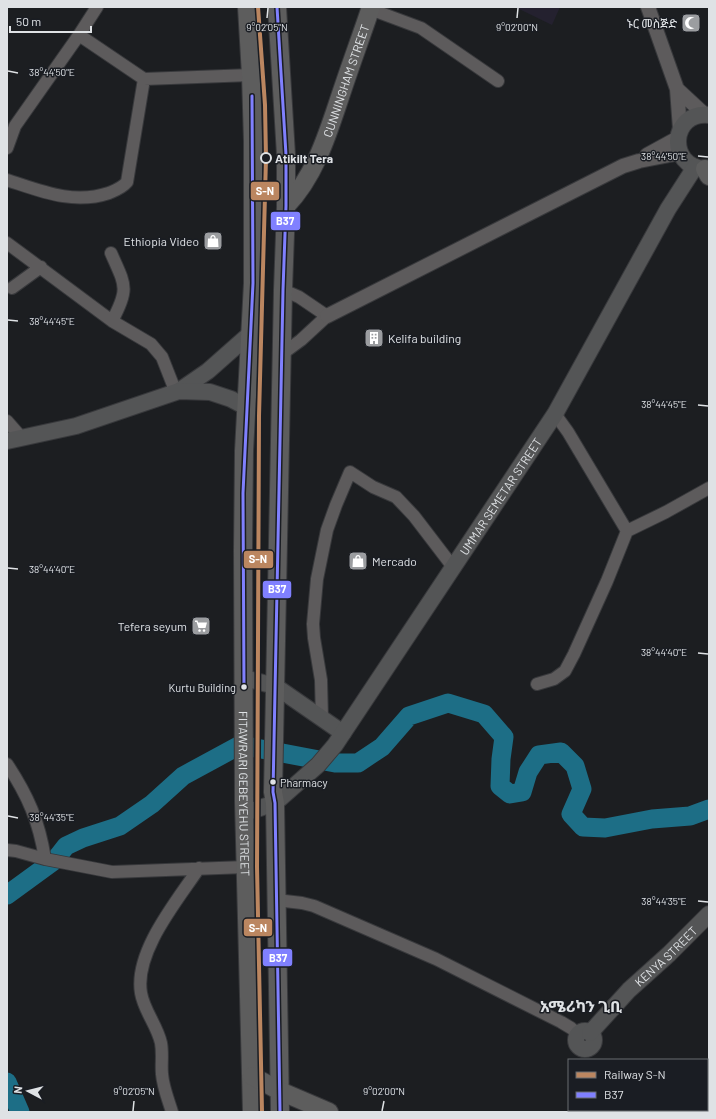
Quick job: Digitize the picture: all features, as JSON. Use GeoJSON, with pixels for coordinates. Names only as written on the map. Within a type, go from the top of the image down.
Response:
{"type":"FeatureCollection","features":[{"type":"Feature","properties":{"kind":"main road","name":"FITAWRARI GEBEYEHU STREET"},"geometry":{"type":"LineString","coordinates":[[247,7],[251,76],[254,221],[251,333],[246,407],[243,493],[244,757],[252,1112]]}},
{"type":"Feature","properties":{"kind":"main road"},"geometry":{"type":"LineString","coordinates":[[277,7],[286,155],[273,792],[280,1112]]}},
{"type":"Feature","properties":{"kind":"main road","name":"CUNNINGHAM STREET"},"geometry":{"type":"LineString","coordinates":[[286,206],[302,187],[320,153],[370,8]]}},
{"type":"Feature","properties":{"kind":"main road"},"geometry":{"type":"LineString","coordinates":[[692,157],[690,119],[696,115],[708,114]]}},
{"type":"Feature","properties":{"kind":"main road","name":"UMMAR SEMETAR STREET"},"geometry":{"type":"LineString","coordinates":[[274,803],[318,765],[339,739],[555,414],[668,209],[674,184],[692,157]]}},
{"type":"Feature","properties":{"kind":"main road"},"geometry":{"type":"LineString","coordinates":[[14,439],[76,426],[176,392],[208,371],[251,333]]}},
{"type":"Feature","properties":{"kind":"main road"},"geometry":{"type":"LineString","coordinates":[[176,392],[210,392],[231,399],[246,407]]}},
{"type":"Feature","properties":{"kind":"main road"},"geometry":{"type":"LineString","coordinates":[[244,678],[275,686],[322,719],[339,739]]}},
{"type":"Feature","properties":{"kind":"main road"},"geometry":{"type":"LineString","coordinates":[[245,813],[274,803]]}},
{"type":"Feature","properties":{"kind":"main road","name":"KENYA STREET"},"geometry":{"type":"LineString","coordinates":[[586,1047],[629,990],[669,954],[709,914]]}},
{"type":"Feature","properties":{"kind":"main road"},"geometry":{"type":"LineString","coordinates":[[250,1032],[279,1028]]}},
{"type":"Feature","properties":{"kind":"main road"},"geometry":{"type":"LineString","coordinates":[[252,1076],[280,1091],[329,1112]]}},
{"type":"Feature","properties":{"kind":"street"},"geometry":{"type":"LineString","coordinates":[[7,148],[11,127],[80,34],[96,7]]}},
{"type":"Feature","properties":{"kind":"street"},"geometry":{"type":"LineString","coordinates":[[282,354],[301,340],[327,316],[623,166],[639,161],[692,157],[677,89],[648,7]]}},
{"type":"Feature","properties":{"kind":"street"},"geometry":{"type":"LineString","coordinates":[[370,8],[422,28],[498,81]]}},
{"type":"Feature","properties":{"kind":"street"},"geometry":{"type":"LineString","coordinates":[[80,34],[144,79],[251,76]]}},
{"type":"Feature","properties":{"kind":"street"},"geometry":{"type":"LineString","coordinates":[[7,180],[53,195],[75,198],[89,198],[122,188],[127,182],[144,79]]}},
{"type":"Feature","properties":{"kind":"street"},"geometry":{"type":"LineString","coordinates":[[677,89],[708,114]]}},
{"type":"Feature","properties":{"kind":"street"},"geometry":{"type":"LineString","coordinates":[[7,243],[112,321],[151,344],[162,357],[176,392]]}},
{"type":"Feature","properties":{"kind":"street"},"geometry":{"type":"LineString","coordinates":[[111,253],[121,275],[124,286],[121,304],[112,321]]}},
{"type":"Feature","properties":{"kind":"street"},"geometry":{"type":"LineString","coordinates":[[12,288],[41,267]]}},
{"type":"Feature","properties":{"kind":"street"},"geometry":{"type":"LineString","coordinates":[[283,290],[299,297],[327,316]]}},
{"type":"Feature","properties":{"kind":"street"},"geometry":{"type":"LineString","coordinates":[[555,414],[568,432],[627,531]]}},
{"type":"Feature","properties":{"kind":"street"},"geometry":{"type":"LineString","coordinates":[[7,421],[14,439]]}},
{"type":"Feature","properties":{"kind":"street"},"geometry":{"type":"LineString","coordinates":[[322,719],[321,680],[313,624],[316,586],[327,530],[350,472],[373,487],[396,498],[414,516],[453,567]]}},
{"type":"Feature","properties":{"kind":"street"},"geometry":{"type":"LineString","coordinates":[[537,684],[554,679],[565,671],[607,581],[627,531],[666,512],[709,488]]}},
{"type":"Feature","properties":{"kind":"street"},"geometry":{"type":"LineString","coordinates":[[7,764],[34,812],[42,837],[45,859]]}},
{"type":"Feature","properties":{"kind":"street"},"geometry":{"type":"LineString","coordinates":[[7,850],[23,852],[45,859],[112,872],[246,867]]}},
{"type":"Feature","properties":{"kind":"street"},"geometry":{"type":"LineString","coordinates":[[172,1112],[162,1078],[161,1045],[158,1033],[144,1005],[140,978],[147,952],[155,935],[198,868]]}},
{"type":"Feature","properties":{"kind":"street"},"geometry":{"type":"LineString","coordinates":[[276,900],[302,902],[314,906],[436,959],[561,1022],[571,1028],[586,1047]]}},
{"type":"Feature","properties":{"kind":"shaded area"},"geometry":{"type":"Polygon","coordinates":[[[515,7],[560,7],[552,25],[515,7]]]}},
{"type":"Feature","properties":{"kind":"waterway"},"geometry":{"type":"LineString","coordinates":[[7,895],[55,860],[66,846],[83,838],[120,826],[152,804],[183,776],[240,745],[335,763],[358,763],[382,747],[409,716],[448,703],[484,714],[504,737],[501,759],[500,786],[510,794],[522,792],[528,772],[539,755],[561,752],[575,766],[582,789],[571,814],[583,827],[605,828],[652,819],[690,816],[709,809]]}},
{"type":"Feature","properties":{"kind":"waterway"},"geometry":{"type":"LineString","coordinates":[[7,1082],[20,1112]]}},
{"type":"Feature","properties":{"kind":"rail line","name":"S-N"},"geometry":{"type":"LineString","coordinates":[[258,7],[265,105],[266,158],[259,416],[257,867],[262,1112]]}},
{"type":"Feature","properties":{"kind":"transit line","name":"B37"},"geometry":{"type":"LineString","coordinates":[[277,7],[286,155],[273,792],[275,803],[280,1112]]}},
{"type":"Feature","properties":{"kind":"transit line","name":"B37"},"geometry":{"type":"LineString","coordinates":[[244,687],[243,493],[253,283],[252,96]]}},
{"type":"Feature","properties":{"kind":"place","name":"ኑር መስጅድ"},"geometry":{"type":"Point","coordinates":[691,23]}},
{"type":"Feature","properties":{"kind":"place","name":"Atikilt Tera"},"geometry":{"type":"Point","coordinates":[266,158]}},
{"type":"Feature","properties":{"kind":"place","name":"Ethiopia Video"},"geometry":{"type":"Point","coordinates":[213,241]}},
{"type":"Feature","properties":{"kind":"place","name":"Kelifa building"},"geometry":{"type":"Point","coordinates":[374,338]}},
{"type":"Feature","properties":{"kind":"place","name":"Mercado"},"geometry":{"type":"Point","coordinates":[358,561]}},
{"type":"Feature","properties":{"kind":"place","name":"Tefera seyum"},"geometry":{"type":"Point","coordinates":[201,626]}},
{"type":"Feature","properties":{"kind":"place","name":"Kurtu Building"},"geometry":{"type":"Point","coordinates":[244,687]}},
{"type":"Feature","properties":{"kind":"place","name":"Pharmacy"},"geometry":{"type":"Point","coordinates":[273,782]}},
{"type":"Feature","properties":{"kind":"district","name":"አሜሪካን ጊቢ"},"geometry":{"type":"Point","coordinates":[581,1005]}}]}
